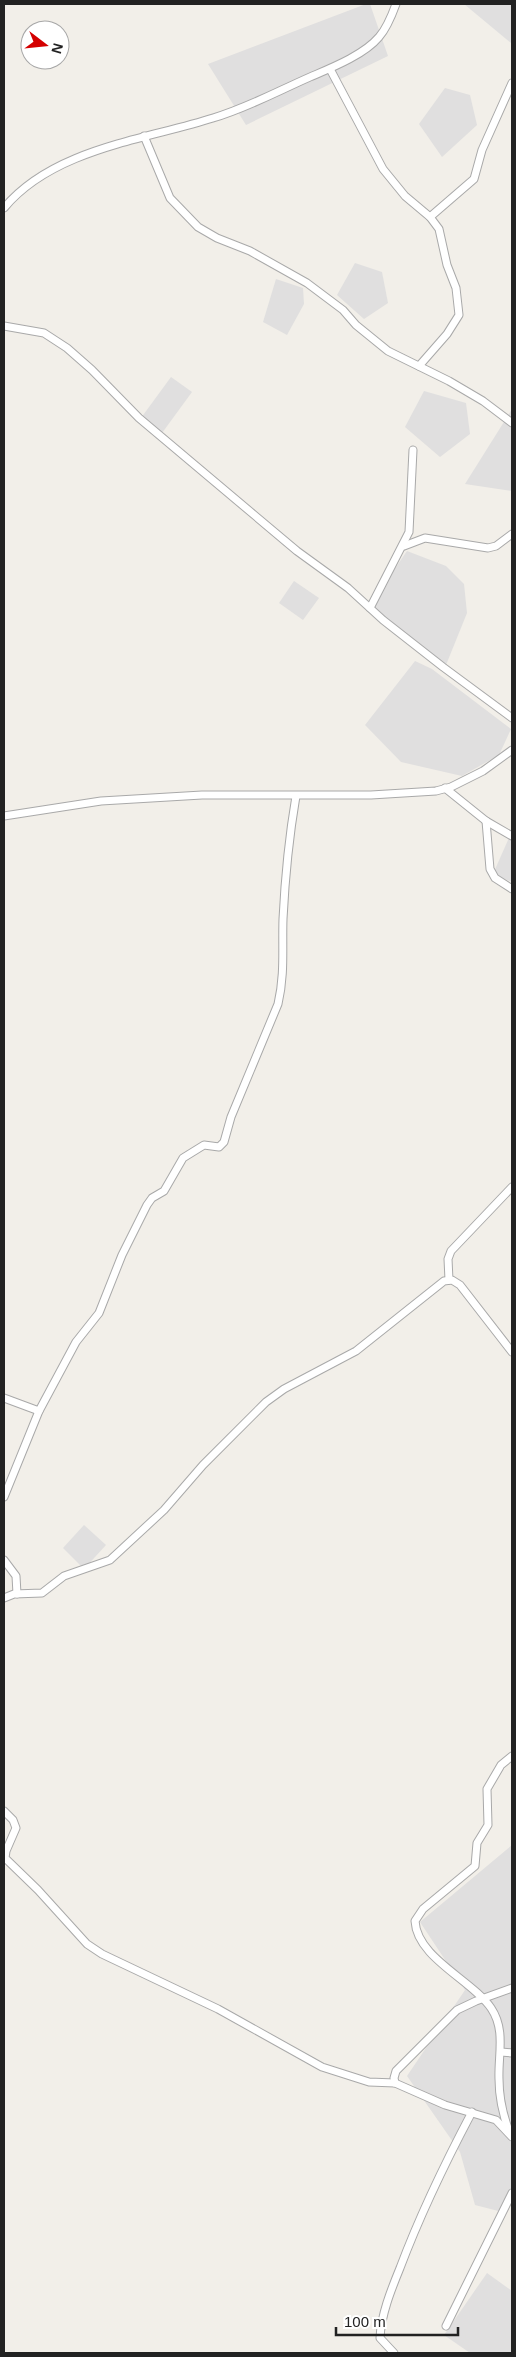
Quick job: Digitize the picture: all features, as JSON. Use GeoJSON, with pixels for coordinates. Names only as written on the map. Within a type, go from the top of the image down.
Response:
{"type":"FeatureCollection","features":[{"type":"Feature","properties":{"kind":"street"},"geometry":{"type":"LineString","coordinates":[[4,208],[14,196],[61,166],[89,153],[239,109],[330,68],[379,38],[396,4]]}},
{"type":"Feature","properties":{"kind":"street"},"geometry":{"type":"LineString","coordinates":[[330,68],[384,169],[405,196],[430,217],[439,229],[459,308],[456,322],[419,366]]}},
{"type":"Feature","properties":{"kind":"street"},"geometry":{"type":"LineString","coordinates":[[430,217],[474,179],[482,150],[512,83]]}},
{"type":"Feature","properties":{"kind":"street"},"geometry":{"type":"LineString","coordinates":[[144,136],[170,198],[198,226],[217,238],[250,251],[307,283],[343,310],[356,326],[388,351],[483,401],[512,423]]}},
{"type":"Feature","properties":{"kind":"street"},"geometry":{"type":"LineString","coordinates":[[4,326],[44,333],[67,348],[162,439],[297,551],[348,588],[444,667],[512,718]]}},
{"type":"Feature","properties":{"kind":"street"},"geometry":{"type":"LineString","coordinates":[[370,608],[404,546],[410,526],[413,450]]}},
{"type":"Feature","properties":{"kind":"street"},"geometry":{"type":"LineString","coordinates":[[404,546],[425,538],[488,548],[496,546],[512,534]]}},
{"type":"Feature","properties":{"kind":"street"},"geometry":{"type":"LineString","coordinates":[[4,816],[101,801],[202,795],[296,796],[419,792],[445,788],[483,771],[512,750]]}},
{"type":"Feature","properties":{"kind":"street"},"geometry":{"type":"LineString","coordinates":[[445,788],[486,821],[512,836]]}},
{"type":"Feature","properties":{"kind":"street"},"geometry":{"type":"LineString","coordinates":[[4,1497],[39,1410],[76,1342],[102,1308],[122,1256],[150,1200],[164,1191],[183,1158],[204,1145],[219,1147],[224,1142],[231,1117],[278,1004],[281,992],[284,970],[285,882],[296,796]]}},
{"type":"Feature","properties":{"kind":"street"},"geometry":{"type":"LineString","coordinates":[[486,821],[490,869],[495,878],[512,889]]}},
{"type":"Feature","properties":{"kind":"street"},"geometry":{"type":"LineString","coordinates":[[449,1280],[448,1259],[451,1251],[512,1187]]}},
{"type":"Feature","properties":{"kind":"street"},"geometry":{"type":"LineString","coordinates":[[449,1280],[460,1285],[512,1352]]}},
{"type":"Feature","properties":{"kind":"street"},"geometry":{"type":"LineString","coordinates":[[4,1598],[16,1594],[42,1593],[64,1576],[110,1560],[164,1510],[204,1465],[266,1402],[289,1386],[356,1351],[435,1288],[449,1280]]}},
{"type":"Feature","properties":{"kind":"street"},"geometry":{"type":"LineString","coordinates":[[4,1398],[39,1410]]}},
{"type":"Feature","properties":{"kind":"street"},"geometry":{"type":"LineString","coordinates":[[4,1560],[16,1576],[16,1594]]}},
{"type":"Feature","properties":{"kind":"street"},"geometry":{"type":"LineString","coordinates":[[511,2136],[504,2118],[499,2079],[501,2052],[499,2026],[492,2010],[483,1998],[445,1968],[420,1938],[415,1921],[423,1909],[475,1866],[477,1843],[488,1825],[487,1789],[502,1765],[512,1756]]}},
{"type":"Feature","properties":{"kind":"street"},"geometry":{"type":"LineString","coordinates":[[4,1811],[13,1820],[16,1828],[5,1858],[38,1890],[91,1948],[218,2009],[322,2067],[369,2082],[396,2084],[445,2105],[496,2120],[511,2136]]}},
{"type":"Feature","properties":{"kind":"street"},"geometry":{"type":"LineString","coordinates":[[396,2084],[394,2078],[396,2071],[450,2016],[466,2005],[512,1988]]}},
{"type":"Feature","properties":{"kind":"street"},"geometry":{"type":"LineString","coordinates":[[501,2052],[512,2053]]}},
{"type":"Feature","properties":{"kind":"street"},"geometry":{"type":"LineString","coordinates":[[394,2353],[380,2338],[393,2285],[442,2169],[472,2112]]}},
{"type":"Feature","properties":{"kind":"street"},"geometry":{"type":"LineString","coordinates":[[446,2326],[512,2192]]}},
{"type":"Feature","properties":{"kind":"shaded area"},"geometry":{"type":"Polygon","coordinates":[[[370,4],[388,56],[246,125],[208,64],[370,4]]]}},
{"type":"Feature","properties":{"kind":"shaded area"},"geometry":{"type":"Polygon","coordinates":[[[464,4],[512,4],[511,43],[464,4]]]}},
{"type":"Feature","properties":{"kind":"shaded area"},"geometry":{"type":"Polygon","coordinates":[[[445,88],[470,95],[477,125],[442,157],[419,124],[445,88]]]}},
{"type":"Feature","properties":{"kind":"shaded area"},"geometry":{"type":"Polygon","coordinates":[[[355,263],[382,272],[388,303],[364,319],[337,295],[355,263]]]}},
{"type":"Feature","properties":{"kind":"shaded area"},"geometry":{"type":"Polygon","coordinates":[[[276,279],[303,288],[304,304],[287,335],[263,322],[276,279]]]}},
{"type":"Feature","properties":{"kind":"shaded area"},"geometry":{"type":"Polygon","coordinates":[[[171,377],[192,392],[162,433],[141,418],[171,377]]]}},
{"type":"Feature","properties":{"kind":"shaded area"},"geometry":{"type":"Polygon","coordinates":[[[424,391],[466,403],[470,434],[440,457],[405,427],[424,391]]]}},
{"type":"Feature","properties":{"kind":"shaded area"},"geometry":{"type":"Polygon","coordinates":[[[512,409],[512,491],[465,484],[512,409]]]}},
{"type":"Feature","properties":{"kind":"shaded area"},"geometry":{"type":"Polygon","coordinates":[[[407,551],[446,566],[464,584],[467,613],[446,665],[370,605],[407,551]]]}},
{"type":"Feature","properties":{"kind":"shaded area"},"geometry":{"type":"Polygon","coordinates":[[[294,581],[319,598],[303,620],[279,603],[294,581]]]}},
{"type":"Feature","properties":{"kind":"shaded area"},"geometry":{"type":"Polygon","coordinates":[[[415,661],[432,669],[511,729],[499,755],[462,776],[401,762],[365,725],[415,661]]]}},
{"type":"Feature","properties":{"kind":"shaded area"},"geometry":{"type":"Polygon","coordinates":[[[512,831],[512,882],[493,874],[512,831]]]}},
{"type":"Feature","properties":{"kind":"shaded area"},"geometry":{"type":"Polygon","coordinates":[[[84,1525],[106,1545],[84,1569],[63,1548],[84,1525]]]}},
{"type":"Feature","properties":{"kind":"shaded area"},"geometry":{"type":"Polygon","coordinates":[[[512,1845],[512,2202],[506,2213],[475,2205],[460,2152],[407,2076],[465,1990],[420,1922],[512,1845]]]}},
{"type":"Feature","properties":{"kind":"shaded area"},"geometry":{"type":"Polygon","coordinates":[[[487,2273],[512,2291],[512,2353],[470,2353],[444,2335],[487,2273]]]}}]}
